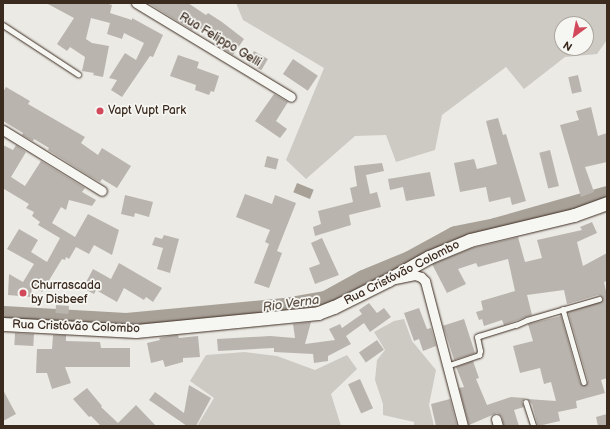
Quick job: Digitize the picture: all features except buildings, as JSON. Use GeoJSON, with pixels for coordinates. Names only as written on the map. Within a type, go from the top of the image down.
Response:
{"type":"FeatureCollection","features":[{"type":"Feature","properties":{"kind":"main road","name":"Rua Cristóvão Colombo"},"geometry":{"type":"LineString","coordinates":[[3,324],[136,331],[318,313],[334,307],[388,280],[429,257],[470,240],[570,216],[607,203]]}},
{"type":"Feature","properties":{"kind":"street","name":"Rua Felippo Gelli"},"geometry":{"type":"LineString","coordinates":[[136,3],[291,97]]}},
{"type":"Feature","properties":{"kind":"street"},"geometry":{"type":"LineString","coordinates":[[3,130],[102,191]]}},
{"type":"Feature","properties":{"kind":"street"},"geometry":{"type":"LineString","coordinates":[[388,280],[415,275],[421,277],[425,281],[463,426]]}},
{"type":"Feature","properties":{"kind":"lane"},"geometry":{"type":"LineString","coordinates":[[3,25],[78,74]]}},
{"type":"Feature","properties":{"kind":"lane"},"geometry":{"type":"LineString","coordinates":[[448,366],[479,355],[480,351],[477,338],[479,336],[599,299]]}},
{"type":"Feature","properties":{"kind":"lane"},"geometry":{"type":"LineString","coordinates":[[563,309],[584,382]]}},
{"type":"Feature","properties":{"kind":"lane"},"geometry":{"type":"LineString","coordinates":[[526,402],[534,426]]}},
{"type":"Feature","properties":{"kind":"shaded area"},"geometry":{"type":"Polygon","coordinates":[[[236,3],[607,3],[607,40],[597,54],[594,54],[594,16],[554,16],[554,56],[576,56],[565,57],[524,89],[506,67],[442,115],[435,150],[396,162],[386,135],[355,136],[306,179],[286,160],[324,68],[243,20],[236,3]]]}},
{"type":"Feature","properties":{"kind":"shaded area"},"geometry":{"type":"Polygon","coordinates":[[[297,183],[314,190],[310,199],[293,192],[297,183]]]}},
{"type":"Feature","properties":{"kind":"shaded area"},"geometry":{"type":"Polygon","coordinates":[[[404,319],[412,341],[436,370],[429,405],[434,426],[414,426],[414,422],[383,415],[383,404],[375,380],[377,360],[385,350],[374,332],[394,321],[404,319]]]}},
{"type":"Feature","properties":{"kind":"shaded area"},"geometry":{"type":"Polygon","coordinates":[[[245,352],[277,356],[315,370],[347,355],[357,369],[331,394],[341,426],[197,426],[214,398],[190,381],[206,355],[245,352]]]}},
{"type":"Feature","properties":{"kind":"waterway","name":"Rio Verna"},"geometry":{"type":"LineString","coordinates":[[3,315],[126,322],[284,307],[325,300],[363,279],[409,260],[455,235],[495,227],[607,195]]}},
{"type":"Feature","properties":{"kind":"place","name":"Vapt Vupt Park"},"geometry":{"type":"Point","coordinates":[100,111]}},
{"type":"Feature","properties":{"kind":"place","name":"Churrascada by Disbeef"},"geometry":{"type":"Point","coordinates":[23,293]}}]}
